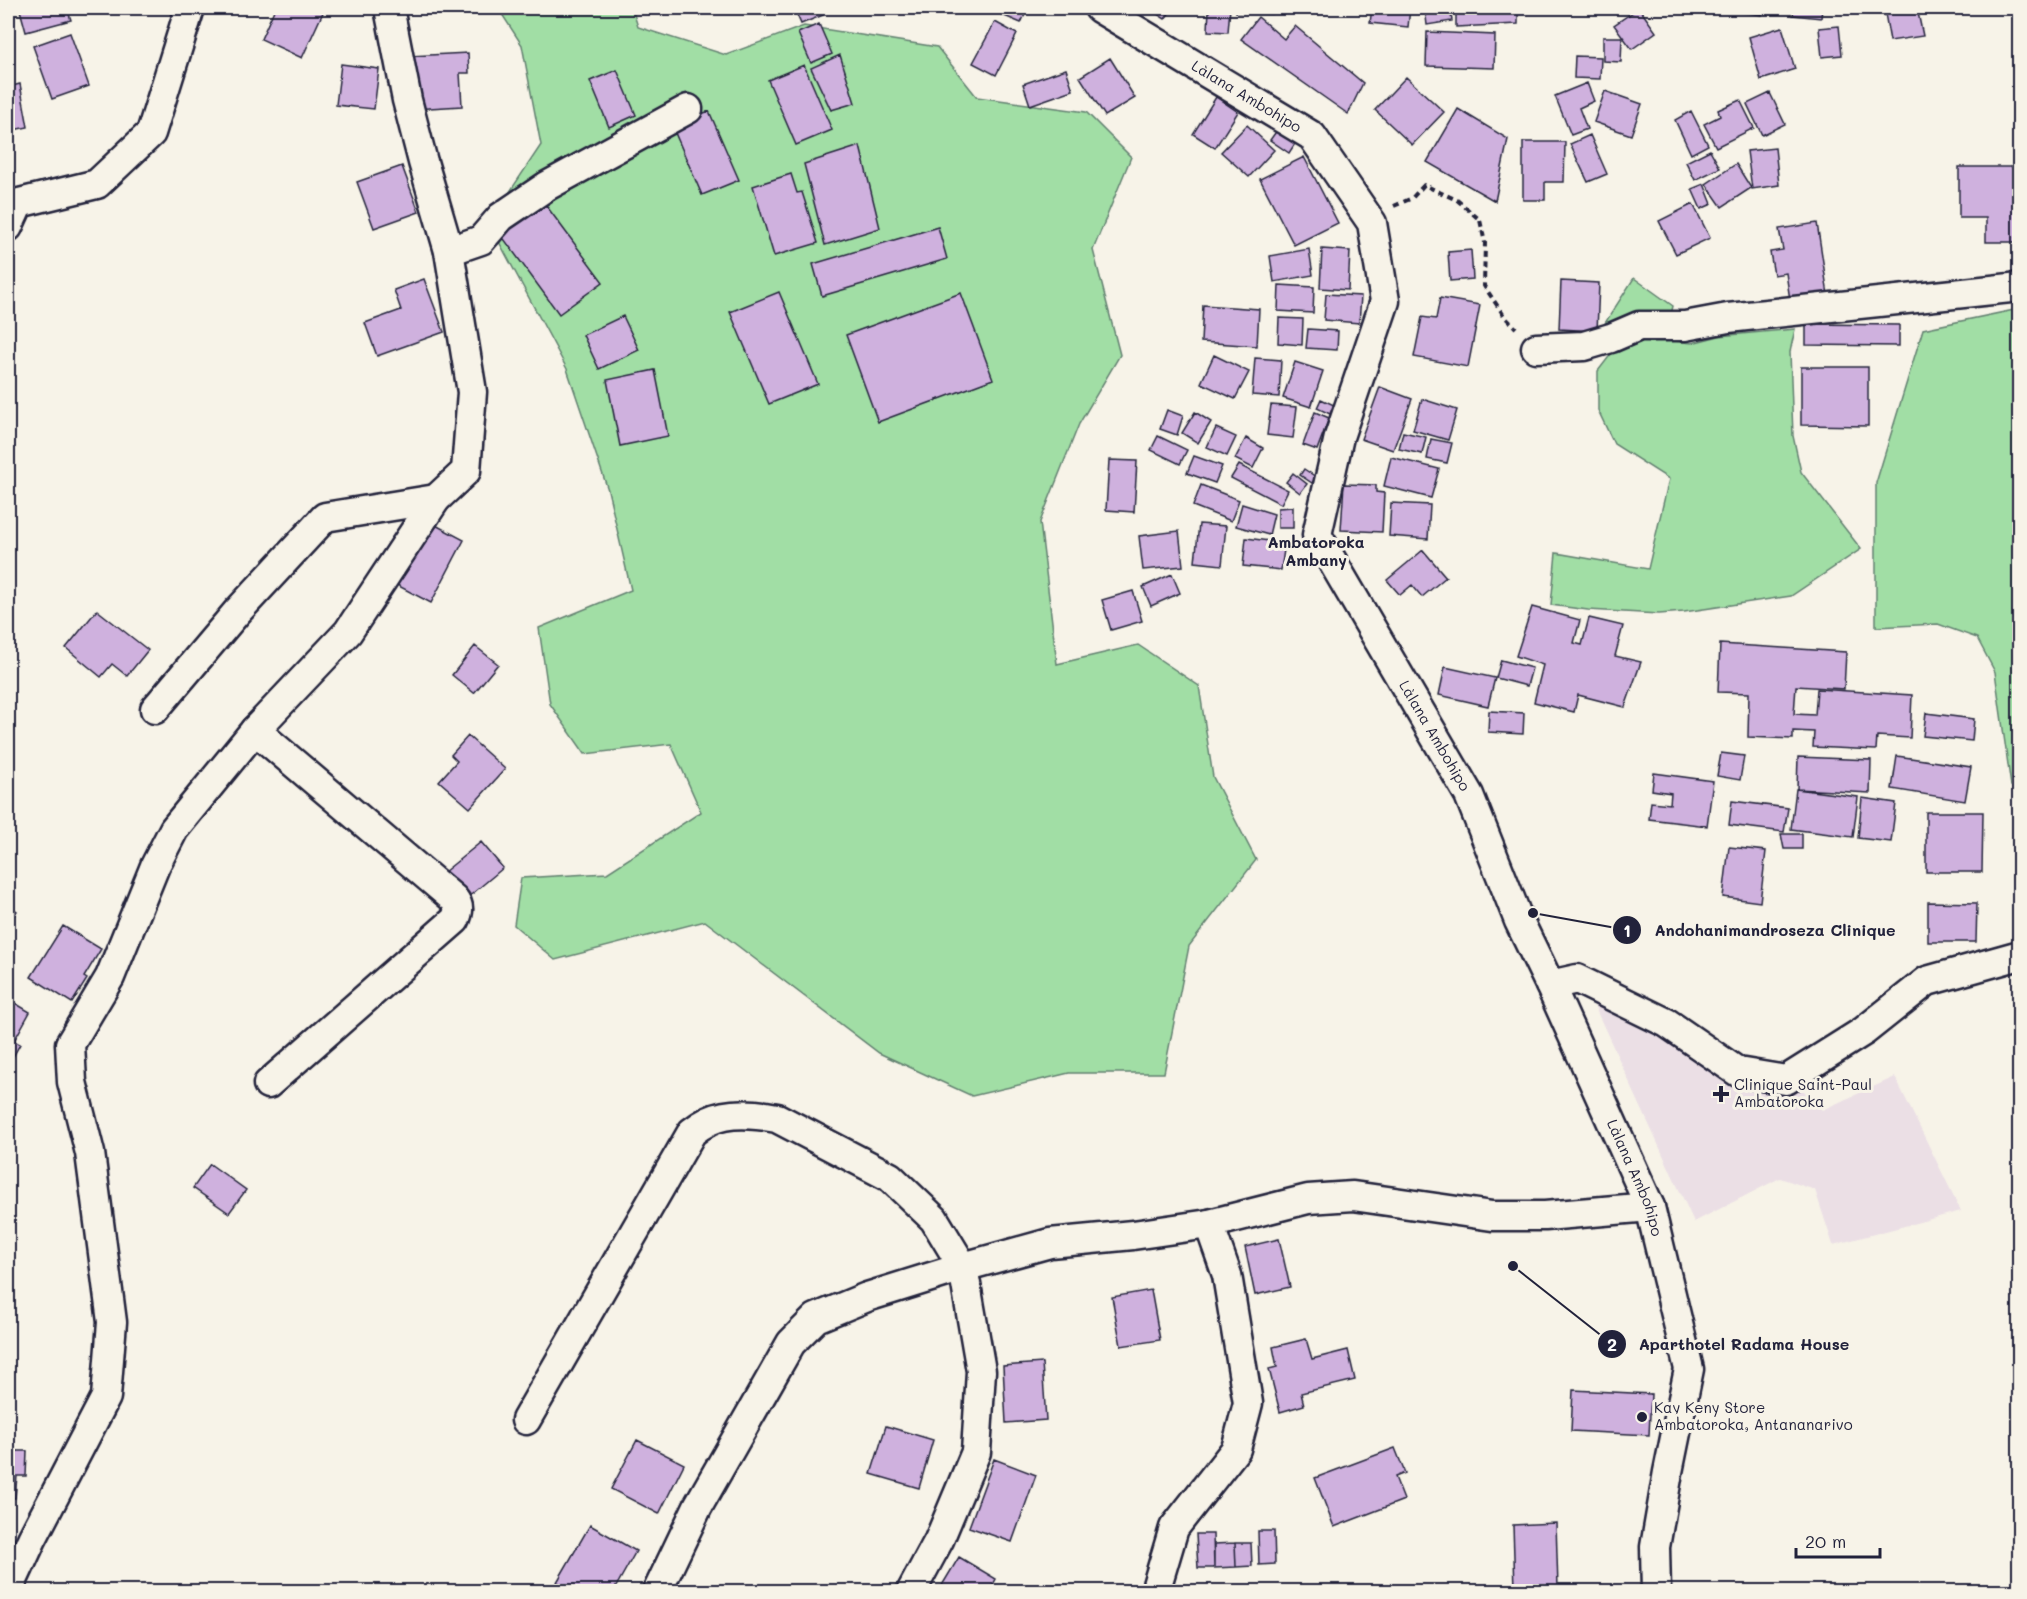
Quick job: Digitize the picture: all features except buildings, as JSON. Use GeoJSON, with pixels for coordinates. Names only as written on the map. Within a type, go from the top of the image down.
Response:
{"type":"FeatureCollection","features":[{"type":"Feature","properties":{"kind":"street"},"geometry":{"type":"LineString","coordinates":[[8,227],[20,203],[97,184],[151,133],[190,8]]}},
{"type":"Feature","properties":{"kind":"street"},"geometry":{"type":"LineString","coordinates":[[8,1591],[32,1539],[106,1397],[112,1322],[90,1153],[72,1082],[69,1044],[110,977],[155,866],[174,829],[255,730],[348,633],[436,499],[466,471],[472,392],[450,251],[423,162],[389,8]]}},
{"type":"Feature","properties":{"kind":"street","name":"Làlana Ambohipo"},"geometry":{"type":"LineString","coordinates":[[1099,8],[1312,136],[1372,223],[1385,301],[1339,437],[1317,535],[1469,795],[1519,921],[1650,1207],[1689,1369],[1655,1547],[1656,1592]]}},
{"type":"Feature","properties":{"kind":"street"},"geometry":{"type":"LineString","coordinates":[[450,251],[481,240],[501,217],[547,186],[688,109]]}},
{"type":"Feature","properties":{"kind":"street"},"geometry":{"type":"LineString","coordinates":[[1536,348],[1584,346],[1639,326],[1685,326],[1728,318],[2019,287]]}},
{"type":"Feature","properties":{"kind":"street"},"geometry":{"type":"LineString","coordinates":[[154,709],[237,612],[325,518],[436,499]]}},
{"type":"Feature","properties":{"kind":"street"},"geometry":{"type":"LineString","coordinates":[[255,730],[454,899],[459,909],[455,920],[268,1084]]}},
{"type":"Feature","properties":{"kind":"street"},"geometry":{"type":"LineString","coordinates":[[1550,985],[1577,979],[1667,1023],[1738,1072],[1786,1080],[1864,1031],[1927,981],[2019,955]]}},
{"type":"Feature","properties":{"kind":"street"},"geometry":{"type":"LineString","coordinates":[[526,1420],[692,1132],[710,1120],[734,1115],[756,1114],[777,1118],[890,1177],[934,1219],[963,1267],[981,1371],[976,1452],[939,1540],[911,1592]]}},
{"type":"Feature","properties":{"kind":"street"},"geometry":{"type":"LineString","coordinates":[[657,1592],[698,1506],[792,1343],[816,1318],[867,1297],[1050,1243],[1133,1235],[1209,1224],[1308,1199],[1353,1196],[1492,1216],[1545,1216],[1650,1207]]}},
{"type":"Feature","properties":{"kind":"street"},"geometry":{"type":"LineString","coordinates":[[1155,1592],[1173,1528],[1236,1449],[1248,1403],[1227,1275],[1209,1224]]}},
{"type":"Feature","properties":{"kind":"path"},"geometry":{"type":"LineString","coordinates":[[1372,223],[1396,204],[1412,198],[1424,185],[1457,200],[1480,220],[1485,243],[1484,286],[1505,318],[1536,348]]}},
{"type":"Feature","properties":{"kind":"shaded area","name":"Clinique Saint-Paul Ambatoroka"},"geometry":{"type":"Polygon","coordinates":[[[1580,975],[1744,1064],[1790,1076],[1822,1110],[1895,1077],[1961,1211],[1833,1245],[1815,1190],[1780,1178],[1694,1222],[1580,975]]]}},
{"type":"Feature","properties":{"kind":"green space"},"geometry":{"type":"Polygon","coordinates":[[[498,8],[632,8],[638,27],[726,55],[804,26],[937,47],[977,97],[1086,112],[1131,157],[1093,250],[1120,355],[1079,424],[1040,522],[1057,664],[1138,645],[1199,686],[1213,777],[1256,860],[1189,946],[1164,1073],[1069,1073],[972,1096],[879,1053],[705,921],[555,960],[514,925],[521,878],[607,873],[701,812],[671,744],[585,754],[550,704],[539,628],[631,590],[608,490],[567,369],[489,223],[541,145],[522,45],[498,8]]]}},
{"type":"Feature","properties":{"kind":"green space"},"geometry":{"type":"Polygon","coordinates":[[[1634,278],[1673,306],[1665,340],[1692,343],[1719,336],[1795,329],[1790,352],[1793,436],[1801,472],[1861,549],[1791,596],[1659,614],[1588,610],[1551,605],[1556,553],[1648,569],[1669,479],[1614,444],[1598,410],[1598,371],[1615,349],[1605,323],[1634,278]]]}},
{"type":"Feature","properties":{"kind":"green space"},"geometry":{"type":"Polygon","coordinates":[[[2019,309],[2020,785],[2011,786],[1995,672],[1977,638],[1938,624],[1876,627],[1876,483],[1923,329],[2019,309]]]}},
{"type":"Feature","properties":{"kind":"place","name":"Andohanimandroseza Clinique"},"geometry":{"type":"Point","coordinates":[1533,913]}},
{"type":"Feature","properties":{"kind":"place","name":"Clinique Saint-Paul Ambatoroka"},"geometry":{"type":"Point","coordinates":[1721,1094]}},
{"type":"Feature","properties":{"kind":"place","name":"Aparthotel Radama House"},"geometry":{"type":"Point","coordinates":[1513,1266]}},
{"type":"Feature","properties":{"kind":"place","name":"Kay Keny Store Ambatoroka, Antananarivo"},"geometry":{"type":"Point","coordinates":[1642,1417]}},
{"type":"Feature","properties":{"kind":"district","name":"Ambatoroka Ambany"},"geometry":{"type":"Point","coordinates":[1316,551]}}]}
